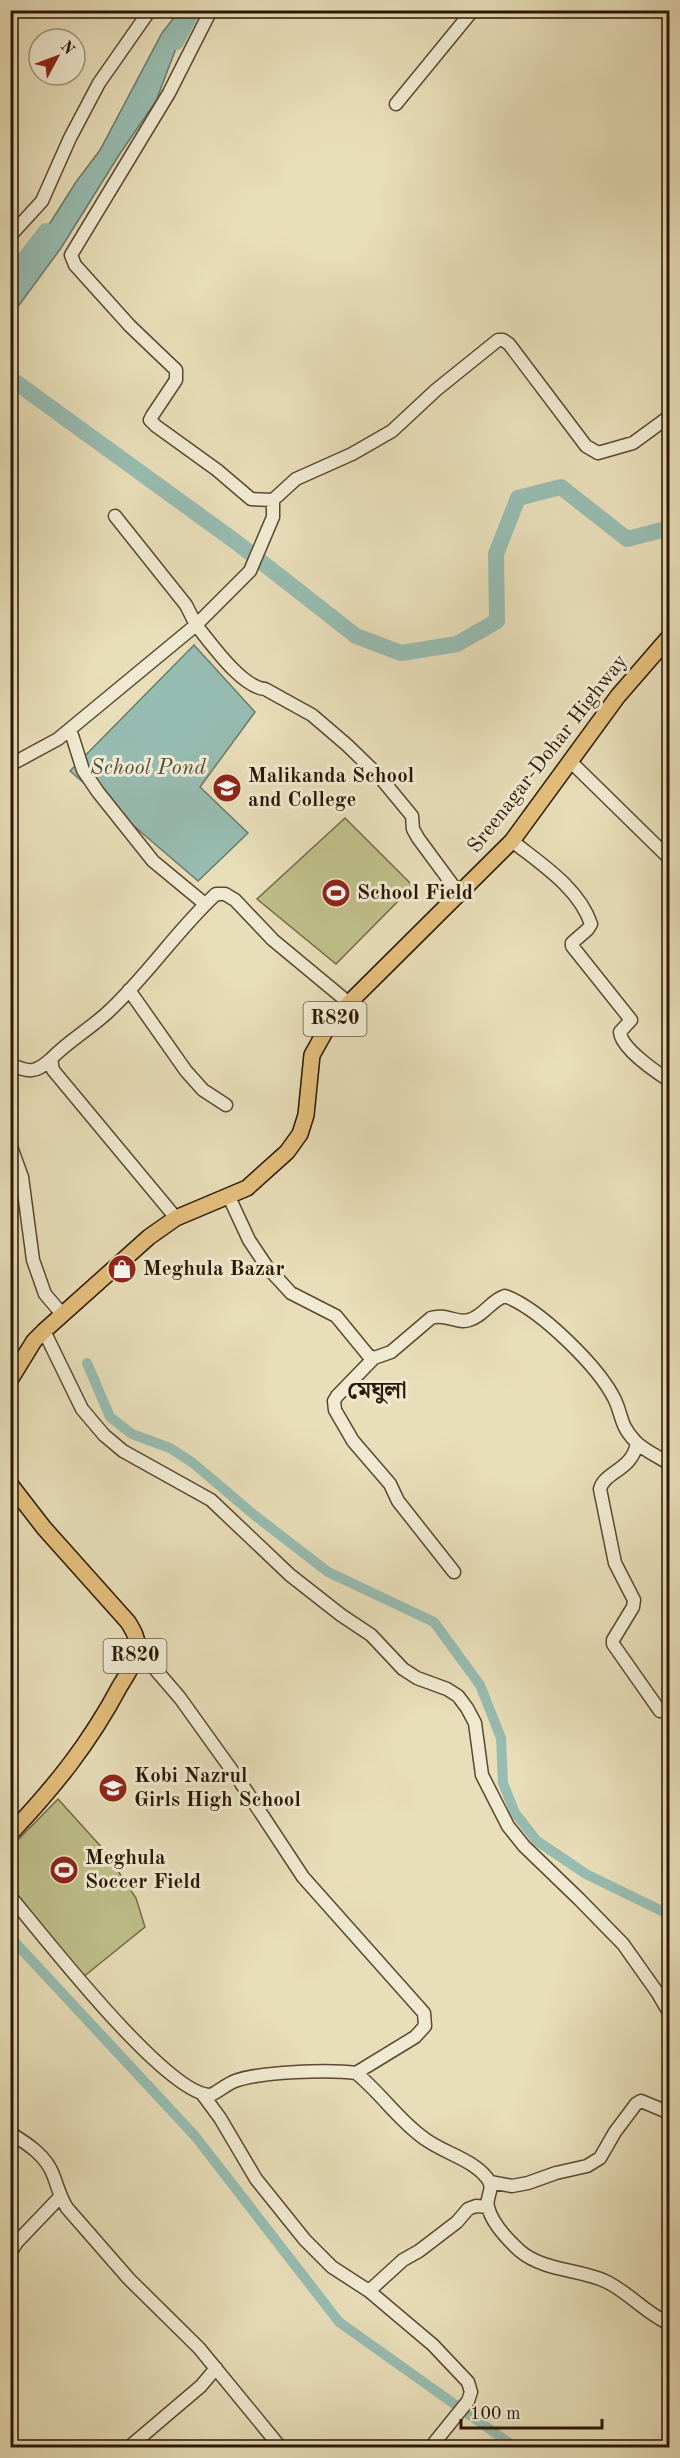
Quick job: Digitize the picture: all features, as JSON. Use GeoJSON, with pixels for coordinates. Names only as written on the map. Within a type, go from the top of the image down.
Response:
{"type":"FeatureCollection","features":[{"type":"Feature","properties":{"kind":"main road","name":"Sreenagar-Dohar Highway"},"geometry":{"type":"LineString","coordinates":[[10,1380],[34,1341],[149,1237],[176,1218],[247,1188],[287,1152],[300,1134],[306,1115],[312,1055],[326,1030],[349,1004],[512,841],[618,696],[669,636]]}},
{"type":"Feature","properties":{"kind":"main road","name":"R820"},"geometry":{"type":"LineString","coordinates":[[10,1484],[44,1528],[128,1622],[136,1636],[137,1648],[134,1661],[100,1723],[62,1777],[10,1834]]}},
{"type":"Feature","properties":{"kind":"street"},"geometry":{"type":"LineString","coordinates":[[10,236],[42,201],[70,138],[99,83],[150,10]]}},
{"type":"Feature","properties":{"kind":"street"},"geometry":{"type":"LineString","coordinates":[[211,10],[169,93],[71,255],[75,265],[130,326],[176,370],[176,380],[150,420],[252,499],[273,500],[296,479],[352,454],[392,431],[436,390],[498,340],[509,344],[586,446],[593,451],[598,453],[633,442],[669,416]]}},
{"type":"Feature","properties":{"kind":"street"},"geometry":{"type":"LineString","coordinates":[[396,104],[473,10]]}},
{"type":"Feature","properties":{"kind":"street"},"geometry":{"type":"LineString","coordinates":[[10,765],[58,739],[196,625],[250,571],[273,517],[273,500]]}},
{"type":"Feature","properties":{"kind":"street"},"geometry":{"type":"LineString","coordinates":[[115,516],[186,605],[196,625],[246,680],[256,688],[275,694],[312,715],[379,776],[412,816],[413,829],[418,838],[460,895]]}},
{"type":"Feature","properties":{"kind":"street"},"geometry":{"type":"LineString","coordinates":[[70,729],[83,770],[98,792],[153,861],[205,904]]}},
{"type":"Feature","properties":{"kind":"street"},"geometry":{"type":"LineString","coordinates":[[570,761],[669,860]]}},
{"type":"Feature","properties":{"kind":"street"},"geometry":{"type":"LineString","coordinates":[[512,841],[560,880],[579,903],[591,924],[572,943],[572,946],[630,1020],[630,1023],[620,1032],[621,1040],[649,1067],[669,1081]]}},
{"type":"Feature","properties":{"kind":"street"},"geometry":{"type":"LineString","coordinates":[[10,1064],[27,1072],[37,1071],[108,1012],[216,894],[225,894],[235,900],[273,940],[349,1004]]}},
{"type":"Feature","properties":{"kind":"street"},"geometry":{"type":"LineString","coordinates":[[129,990],[186,1071],[203,1090],[226,1105]]}},
{"type":"Feature","properties":{"kind":"street"},"geometry":{"type":"LineString","coordinates":[[51,1059],[53,1070],[176,1218]]}},
{"type":"Feature","properties":{"kind":"street"},"geometry":{"type":"LineString","coordinates":[[10,1144],[22,1177],[33,1260],[45,1294],[62,1314]]}},
{"type":"Feature","properties":{"kind":"street"},"geometry":{"type":"LineString","coordinates":[[229,1197],[249,1240],[267,1268],[291,1293],[336,1316],[363,1350],[374,1358]]}},
{"type":"Feature","properties":{"kind":"street"},"geometry":{"type":"LineString","coordinates":[[454,1572],[398,1501],[390,1484],[353,1441],[335,1410],[334,1401],[374,1358],[391,1352],[431,1318],[439,1316],[468,1321],[505,1296],[526,1307],[575,1350],[604,1383],[615,1402],[621,1424],[637,1443],[669,1464]]}},
{"type":"Feature","properties":{"kind":"street"},"geometry":{"type":"LineString","coordinates":[[44,1331],[82,1409],[104,1436],[132,1456],[211,1500],[290,1575],[371,1635],[404,1669],[417,1678],[447,1689],[458,1696],[468,1708],[475,1723],[482,1775],[508,1826],[524,1846],[623,1944],[657,1992],[669,2014]]}},
{"type":"Feature","properties":{"kind":"street"},"geometry":{"type":"LineString","coordinates":[[637,1443],[627,1464],[605,1480],[600,1489],[615,1563],[634,1600],[633,1607],[613,1640],[613,1644],[660,1711]]}},
{"type":"Feature","properties":{"kind":"street"},"geometry":{"type":"LineString","coordinates":[[10,1896],[47,1943],[109,2014],[166,2069],[196,2093],[211,2095],[231,2082],[260,2075],[356,2073],[415,2037],[425,2026],[424,2013],[303,1877],[241,1783],[180,1698],[137,1648]]}},
{"type":"Feature","properties":{"kind":"street"},"geometry":{"type":"LineString","coordinates":[[356,2073],[424,2138],[476,2167],[490,2182],[491,2190],[487,2199],[492,2218],[507,2238],[522,2252],[538,2262],[577,2271],[607,2282],[648,2313],[669,2324]]}},
{"type":"Feature","properties":{"kind":"street"},"geometry":{"type":"LineString","coordinates":[[203,2095],[220,2118],[256,2179],[283,2214],[332,2267],[369,2291],[433,2345],[468,2382],[471,2392],[468,2401],[430,2448]]}},
{"type":"Feature","properties":{"kind":"street"},"geometry":{"type":"LineString","coordinates":[[490,2182],[512,2186],[587,2166],[600,2158],[615,2132],[636,2104],[642,2101],[669,2113]]}},
{"type":"Feature","properties":{"kind":"street"},"geometry":{"type":"LineString","coordinates":[[10,2133],[32,2146],[50,2167],[60,2197],[115,2264],[175,2322],[281,2448]]}},
{"type":"Feature","properties":{"kind":"street"},"geometry":{"type":"LineString","coordinates":[[10,2253],[17,2242],[60,2197]]}},
{"type":"Feature","properties":{"kind":"street"},"geometry":{"type":"LineString","coordinates":[[369,2291],[403,2260],[419,2251],[457,2222],[468,2209],[476,2206],[488,2207]]}},
{"type":"Feature","properties":{"kind":"street"},"geometry":{"type":"LineString","coordinates":[[128,2448],[201,2386],[216,2368]]}},
{"type":"Feature","properties":{"kind":"green space","name":"School Field"},"geometry":{"type":"Polygon","coordinates":[[[345,818],[413,886],[336,964],[257,899],[345,818]]]}},
{"type":"Feature","properties":{"kind":"green space","name":"Meghula Soccer Field"},"geometry":{"type":"Polygon","coordinates":[[[58,1799],[104,1850],[136,1898],[145,1927],[82,1978],[11,1890],[10,1848],[58,1799]]]}},
{"type":"Feature","properties":{"kind":"water"},"geometry":{"type":"Polygon","coordinates":[[[179,11],[193,11],[186,22],[156,101],[61,248],[11,316],[11,278],[33,250],[76,182],[100,150],[162,33],[179,11]]]}},
{"type":"Feature","properties":{"kind":"water","name":"School Pond"},"geometry":{"type":"Polygon","coordinates":[[[194,645],[255,712],[200,787],[248,833],[198,881],[70,771],[194,645]]]}},
{"type":"Feature","properties":{"kind":"waterway"},"geometry":{"type":"LineString","coordinates":[[176,42],[193,10]]}},
{"type":"Feature","properties":{"kind":"waterway"},"geometry":{"type":"LineString","coordinates":[[10,278],[46,231]]}},
{"type":"Feature","properties":{"kind":"waterway"},"geometry":{"type":"LineString","coordinates":[[10,378],[236,542],[356,636],[401,653],[457,644],[497,621],[496,554],[518,498],[561,487],[627,539],[670,528]]}},
{"type":"Feature","properties":{"kind":"waterway"},"geometry":{"type":"LineString","coordinates":[[87,1363],[110,1417],[132,1434],[170,1448],[193,1463],[253,1514],[328,1572],[434,1622],[480,1685],[501,1738],[503,1783],[515,1813],[537,1841],[586,1874],[670,1915]]}},
{"type":"Feature","properties":{"kind":"waterway"},"geometry":{"type":"LineString","coordinates":[[10,1937],[195,2136],[339,2322],[516,2448]]}},
{"type":"Feature","properties":{"kind":"place","name":"Malikanda School and College"},"geometry":{"type":"Point","coordinates":[227,788]}},
{"type":"Feature","properties":{"kind":"place","name":"School Field"},"geometry":{"type":"Point","coordinates":[336,893]}},
{"type":"Feature","properties":{"kind":"place","name":"Meghula Bazar"},"geometry":{"type":"Point","coordinates":[122,1269]}},
{"type":"Feature","properties":{"kind":"place","name":"Kobi Nazrul Girls High School"},"geometry":{"type":"Point","coordinates":[113,1788]}},
{"type":"Feature","properties":{"kind":"place","name":"Meghula Soccer Field"},"geometry":{"type":"Point","coordinates":[64,1870]}},
{"type":"Feature","properties":{"kind":"district","name":"মেঘুলা"},"geometry":{"type":"Point","coordinates":[377,1392]}}]}
